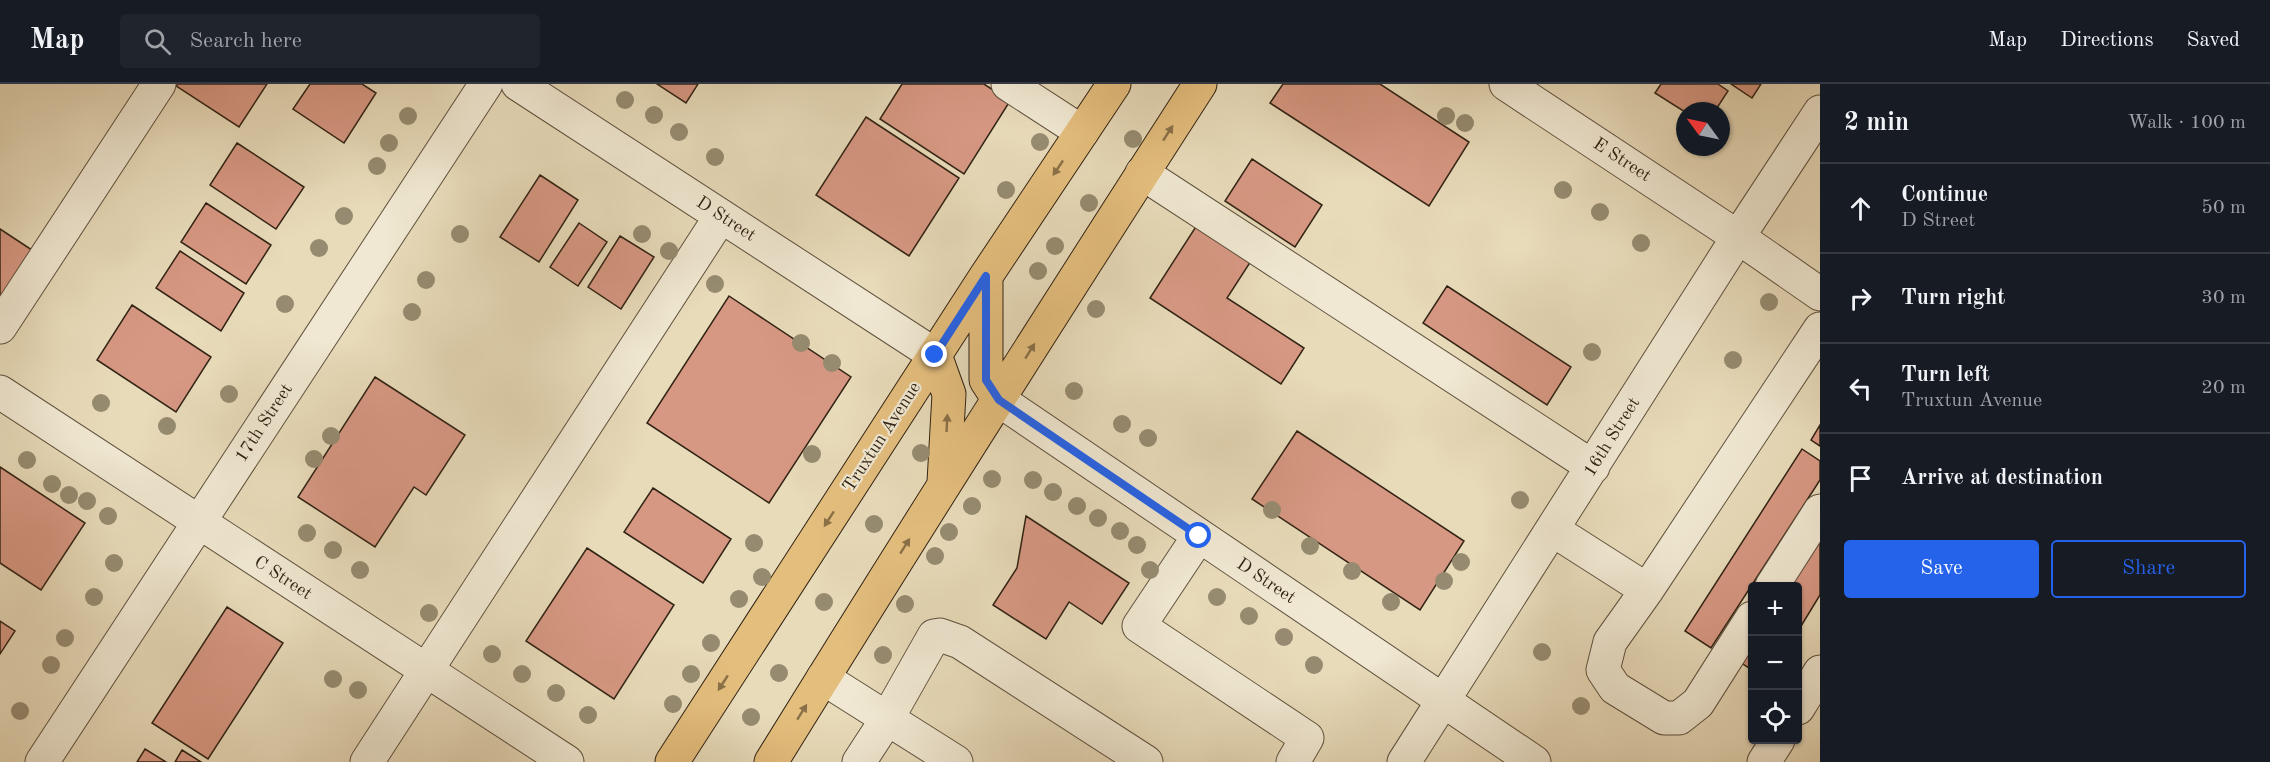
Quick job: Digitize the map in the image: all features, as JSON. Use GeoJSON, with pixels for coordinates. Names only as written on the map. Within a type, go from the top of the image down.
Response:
{"type":"FeatureCollection","features":[{"type":"Feature","properties":{"kind":"main road","name":"Truxtun Avenue"},"geometry":{"type":"LineString","coordinates":[[675,760],[986,276],[1114,84]]}},
{"type":"Feature","properties":{"kind":"main road"},"geometry":{"type":"LineString","coordinates":[[771,762],[945,482],[1200,84]]}},
{"type":"Feature","properties":{"kind":"main road"},"geometry":{"type":"LineString","coordinates":[[986,276],[986,380],[999,400]]}},
{"type":"Feature","properties":{"kind":"main road"},"geometry":{"type":"LineString","coordinates":[[935,355],[949,394],[945,482]]}},
{"type":"Feature","properties":{"kind":"street"},"geometry":{"type":"LineString","coordinates":[[0,327],[159,84]]}},
{"type":"Feature","properties":{"kind":"street","name":"17th Street"},"geometry":{"type":"LineString","coordinates":[[42,762],[486,84]]}},
{"type":"Feature","properties":{"kind":"street","name":"D Street"},"geometry":{"type":"LineString","coordinates":[[518,84],[935,355]]}},
{"type":"Feature","properties":{"kind":"street"},"geometry":{"type":"LineString","coordinates":[[1008,84],[1082,132]]}},
{"type":"Feature","properties":{"kind":"street","name":"E Street"},"geometry":{"type":"LineString","coordinates":[[1513,86],[1820,294]]}},
{"type":"Feature","properties":{"kind":"street","name":"16th Street"},"geometry":{"type":"LineString","coordinates":[[1404,762],[1820,112]]}},
{"type":"Feature","properties":{"kind":"street"},"geometry":{"type":"LineString","coordinates":[[1143,173],[1593,466]]}},
{"type":"Feature","properties":{"kind":"street"},"geometry":{"type":"LineString","coordinates":[[367,762],[721,216]]}},
{"type":"Feature","properties":{"kind":"street"},"geometry":{"type":"LineString","coordinates":[[1748,624],[1698,703],[1679,718],[1664,718],[1615,688],[1604,670],[1610,642],[1820,329]]}},
{"type":"Feature","properties":{"kind":"street","name":"C Street"},"geometry":{"type":"LineString","coordinates":[[0,392],[567,762]]}},
{"type":"Feature","properties":{"kind":"street","name":"D Street"},"geometry":{"type":"LineString","coordinates":[[999,400],[1534,762]]}},
{"type":"Feature","properties":{"kind":"street"},"geometry":{"type":"LineString","coordinates":[[1775,582],[1820,511]]}},
{"type":"Feature","properties":{"kind":"street"},"geometry":{"type":"LineString","coordinates":[[1553,530],[1647,590]]}},
{"type":"Feature","properties":{"kind":"street"},"geometry":{"type":"LineString","coordinates":[[1199,536],[1139,626],[1307,738],[1293,762]]}},
{"type":"Feature","properties":{"kind":"street"},"geometry":{"type":"LineString","coordinates":[[859,762],[887,719],[934,636],[940,635],[960,642],[1146,762]]}},
{"type":"Feature","properties":{"kind":"street"},"geometry":{"type":"LineString","coordinates":[[1802,700],[1820,672]]}},
{"type":"Feature","properties":{"kind":"street"},"geometry":{"type":"LineString","coordinates":[[823,678],[956,762]]}},
{"type":"Feature","properties":{"kind":"street"},"geometry":{"type":"LineString","coordinates":[[1764,762],[1775,744]]}},
{"type":"Feature","properties":{"kind":"building"},"geometry":{"type":"Polygon","coordinates":[[[178,84],[267,84],[239,127],[176,86],[178,84]]]}},
{"type":"Feature","properties":{"kind":"building"},"geometry":{"type":"Polygon","coordinates":[[[310,84],[362,84],[376,93],[344,143],[293,109],[310,84]]]}},
{"type":"Feature","properties":{"kind":"building"},"geometry":{"type":"Polygon","coordinates":[[[657,84],[698,84],[686,103],[657,84]]]}},
{"type":"Feature","properties":{"kind":"building"},"geometry":{"type":"Polygon","coordinates":[[[902,84],[984,84],[1010,101],[964,174],[880,119],[902,84]]]}},
{"type":"Feature","properties":{"kind":"building"},"geometry":{"type":"Polygon","coordinates":[[[1283,84],[1380,84],[1469,142],[1429,206],[1270,103],[1283,84]]]}},
{"type":"Feature","properties":{"kind":"building"},"geometry":{"type":"Polygon","coordinates":[[[1661,84],[1718,84],[1728,91],[1721,102],[1676,102],[1676,106],[1655,93],[1661,84]]]}},
{"type":"Feature","properties":{"kind":"building"},"geometry":{"type":"Polygon","coordinates":[[[1731,84],[1761,84],[1752,98],[1731,84]]]}},
{"type":"Feature","properties":{"kind":"building"},"geometry":{"type":"Polygon","coordinates":[[[866,117],[959,178],[909,256],[816,195],[866,117]]]}},
{"type":"Feature","properties":{"kind":"building"},"geometry":{"type":"Polygon","coordinates":[[[237,143],[304,187],[276,229],[210,185],[237,143]]]}},
{"type":"Feature","properties":{"kind":"building"},"geometry":{"type":"Polygon","coordinates":[[[1252,159],[1322,205],[1295,247],[1225,201],[1252,159]]]}},
{"type":"Feature","properties":{"kind":"building"},"geometry":{"type":"Polygon","coordinates":[[[540,175],[578,200],[539,262],[500,237],[540,175]]]}},
{"type":"Feature","properties":{"kind":"building"},"geometry":{"type":"Polygon","coordinates":[[[206,203],[271,245],[246,284],[181,242],[206,203]]]}},
{"type":"Feature","properties":{"kind":"building"},"geometry":{"type":"Polygon","coordinates":[[[579,223],[607,242],[578,286],[550,267],[579,223]]]}},
{"type":"Feature","properties":{"kind":"building"},"geometry":{"type":"Polygon","coordinates":[[[1197,225],[1251,261],[1227,298],[1304,348],[1281,384],[1150,298],[1197,225]]]}},
{"type":"Feature","properties":{"kind":"building"},"geometry":{"type":"Polygon","coordinates":[[[0,229],[35,252],[0,299],[0,229]]]}},
{"type":"Feature","properties":{"kind":"building"},"geometry":{"type":"Polygon","coordinates":[[[620,236],[654,257],[621,309],[588,287],[620,236]]]}},
{"type":"Feature","properties":{"kind":"building"},"geometry":{"type":"Polygon","coordinates":[[[180,251],[244,293],[221,331],[156,288],[180,251]]]}},
{"type":"Feature","properties":{"kind":"building"},"geometry":{"type":"Polygon","coordinates":[[[1447,286],[1571,367],[1547,405],[1423,323],[1447,286]]]}},
{"type":"Feature","properties":{"kind":"building"},"geometry":{"type":"Polygon","coordinates":[[[729,296],[851,377],[769,503],[647,423],[729,296]]]}},
{"type":"Feature","properties":{"kind":"building"},"geometry":{"type":"Polygon","coordinates":[[[132,305],[211,357],[176,412],[97,360],[132,305]]]}},
{"type":"Feature","properties":{"kind":"building"},"geometry":{"type":"Polygon","coordinates":[[[375,377],[465,435],[426,495],[414,487],[375,547],[298,497],[375,377]]]}},
{"type":"Feature","properties":{"kind":"building"},"geometry":{"type":"Polygon","coordinates":[[[1820,425],[1820,446],[1811,440],[1820,425]]]}},
{"type":"Feature","properties":{"kind":"building"},"geometry":{"type":"Polygon","coordinates":[[[1297,431],[1464,541],[1420,610],[1252,499],[1297,431]]]}},
{"type":"Feature","properties":{"kind":"building"},"geometry":{"type":"Polygon","coordinates":[[[1802,449],[1820,461],[1820,480],[1754,582],[1748,582],[1748,591],[1711,648],[1685,631],[1802,449]]]}},
{"type":"Feature","properties":{"kind":"building"},"geometry":{"type":"Polygon","coordinates":[[[0,467],[85,523],[41,590],[0,563],[0,467]]]}},
{"type":"Feature","properties":{"kind":"building"},"geometry":{"type":"Polygon","coordinates":[[[653,488],[731,539],[703,583],[624,532],[653,488]]]}},
{"type":"Feature","properties":{"kind":"building"},"geometry":{"type":"Polygon","coordinates":[[[1026,516],[1129,583],[1102,624],[1069,602],[1046,639],[993,605],[1017,568],[1026,516]]]}},
{"type":"Feature","properties":{"kind":"building"},"geometry":{"type":"Polygon","coordinates":[[[1820,538],[1820,595],[1802,624],[1802,582],[1792,582],[1820,538]]]}},
{"type":"Feature","properties":{"kind":"building"},"geometry":{"type":"Polygon","coordinates":[[[587,548],[674,605],[614,699],[526,641],[587,548]]]}},
{"type":"Feature","properties":{"kind":"building"},"geometry":{"type":"Polygon","coordinates":[[[227,607],[283,643],[208,759],[152,723],[227,607]]]}},
{"type":"Feature","properties":{"kind":"building"},"geometry":{"type":"Polygon","coordinates":[[[0,621],[15,631],[0,654],[0,621]]]}},
{"type":"Feature","properties":{"kind":"building"},"geometry":{"type":"Polygon","coordinates":[[[1748,649],[1748,667],[1740,662],[1748,649]]]}},
{"type":"Feature","properties":{"kind":"building"},"geometry":{"type":"Polygon","coordinates":[[[145,749],[166,762],[137,762],[145,749]]]}},
{"type":"Feature","properties":{"kind":"building"},"geometry":{"type":"Polygon","coordinates":[[[182,750],[201,762],[175,762],[182,750]]]}},
{"type":"Feature","properties":{"kind":"route"},"geometry":{"type":"LineString","coordinates":[[935,355],[986,276],[986,380],[999,400],[1199,536]]}}]}
